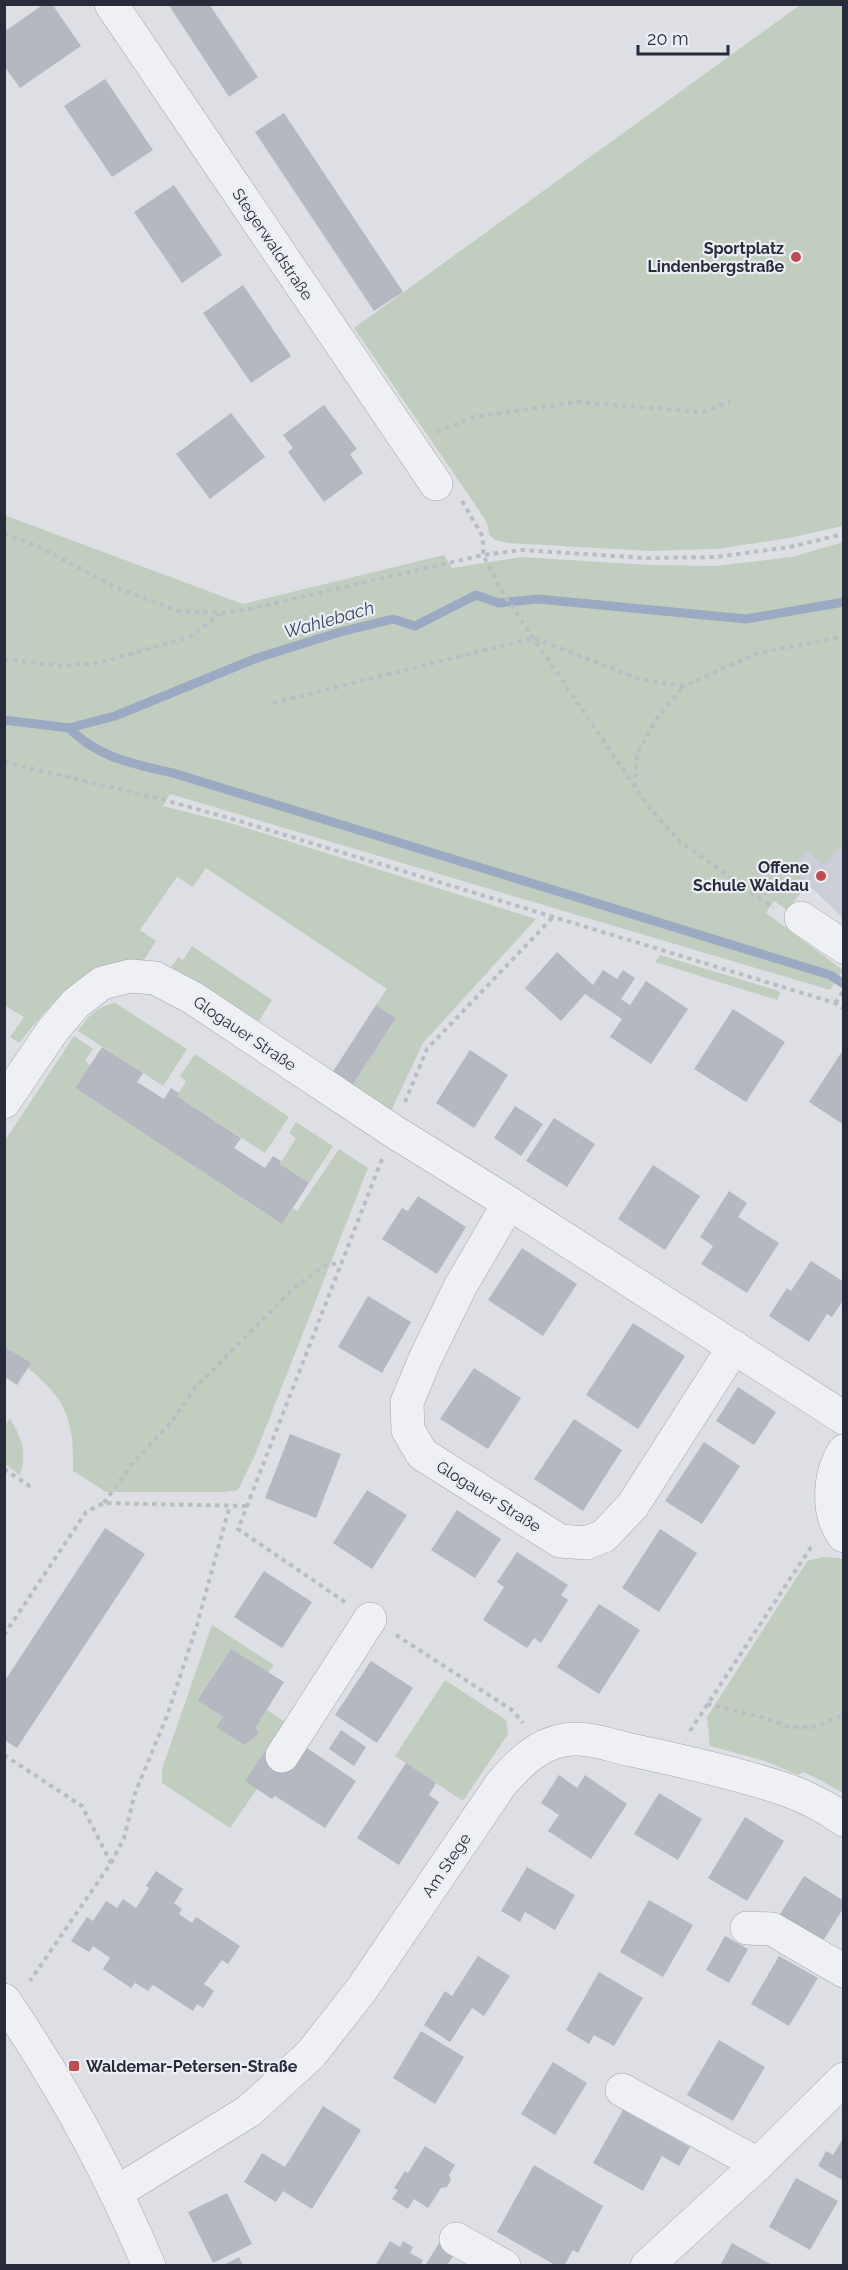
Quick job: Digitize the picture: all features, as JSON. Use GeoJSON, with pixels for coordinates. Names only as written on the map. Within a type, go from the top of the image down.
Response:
{"type":"FeatureCollection","features":[{"type":"Feature","properties":{"kind":"street","name":"Stegerwaldstraße"},"geometry":{"type":"LineString","coordinates":[[111,4],[436,484]]}},
{"type":"Feature","properties":{"kind":"street"},"geometry":{"type":"LineString","coordinates":[[801,918],[843,947]]}},
{"type":"Feature","properties":{"kind":"street","name":"Glogauer Straße"},"geometry":{"type":"LineString","coordinates":[[4,1102],[53,1030],[76,1003],[102,983],[130,976],[154,978],[194,998],[393,1131],[843,1418]]}},
{"type":"Feature","properties":{"kind":"street","name":"Glogauer Straße"},"geometry":{"type":"LineString","coordinates":[[509,1203],[460,1287],[407,1402],[408,1430],[422,1454],[560,1541],[586,1543],[604,1536],[633,1505],[735,1347]]}},
{"type":"Feature","properties":{"kind":"street"},"geometry":{"type":"LineString","coordinates":[[841,1532],[830,1493],[838,1460],[843,1451]]}},
{"type":"Feature","properties":{"kind":"street"},"geometry":{"type":"LineString","coordinates":[[282,1756],[370,1618]]}},
{"type":"Feature","properties":{"kind":"street","name":"Am Stege"},"geometry":{"type":"LineString","coordinates":[[117,2192],[249,2111],[311,2054],[362,1989],[501,1784],[525,1757],[544,1746],[562,1740],[581,1738],[671,1758],[789,1791],[836,1814],[843,1821]]}},
{"type":"Feature","properties":{"kind":"street"},"geometry":{"type":"LineString","coordinates":[[747,1928],[772,1929],[843,1971]]}},
{"type":"Feature","properties":{"kind":"street"},"geometry":{"type":"LineString","coordinates":[[8,2005],[56,2079],[117,2192],[149,2265]]}},
{"type":"Feature","properties":{"kind":"street"},"geometry":{"type":"LineString","coordinates":[[647,2265],[758,2164],[843,2079]]}},
{"type":"Feature","properties":{"kind":"street"},"geometry":{"type":"LineString","coordinates":[[622,2090],[758,2164]]}},
{"type":"Feature","properties":{"kind":"street"},"geometry":{"type":"LineString","coordinates":[[456,2239],[504,2265]]}},
{"type":"Feature","properties":{"kind":"path"},"geometry":{"type":"LineString","coordinates":[[408,444],[474,417],[578,402],[702,412],[730,402]]}},
{"type":"Feature","properties":{"kind":"path"},"geometry":{"type":"LineString","coordinates":[[436,484],[460,498],[483,537],[483,555],[502,592],[650,809],[681,842],[784,917],[801,918]]}},
{"type":"Feature","properties":{"kind":"path"},"geometry":{"type":"LineString","coordinates":[[4,534],[37,546],[130,593],[179,611],[221,613],[245,610],[483,555],[521,550],[647,558],[717,557],[790,547],[843,534]]}},
{"type":"Feature","properties":{"kind":"path"},"geometry":{"type":"LineString","coordinates":[[4,658],[62,666],[98,663],[143,648],[190,637],[221,613]]}},
{"type":"Feature","properties":{"kind":"path"},"geometry":{"type":"LineString","coordinates":[[634,787],[638,753],[658,717],[684,686],[755,654],[843,636]]}},
{"type":"Feature","properties":{"kind":"path"},"geometry":{"type":"LineString","coordinates":[[273,703],[534,638],[642,680],[684,686]]}},
{"type":"Feature","properties":{"kind":"path"},"geometry":{"type":"LineString","coordinates":[[4,762],[157,798],[236,820],[835,1003],[843,1009]]}},
{"type":"Feature","properties":{"kind":"path"},"geometry":{"type":"LineString","coordinates":[[245,1534],[238,1530],[247,1506],[427,1049],[553,917]]}},
{"type":"Feature","properties":{"kind":"path"},"geometry":{"type":"LineString","coordinates":[[835,1003],[843,990]]}},
{"type":"Feature","properties":{"kind":"path"},"geometry":{"type":"LineString","coordinates":[[104,1503],[131,1465],[172,1421],[195,1388],[296,1287],[325,1265],[341,1263]]}},
{"type":"Feature","properties":{"kind":"path"},"geometry":{"type":"LineString","coordinates":[[4,1469],[34,1489]]}},
{"type":"Feature","properties":{"kind":"path"},"geometry":{"type":"LineString","coordinates":[[4,1635],[86,1512],[104,1503],[247,1506]]}},
{"type":"Feature","properties":{"kind":"path"},"geometry":{"type":"LineString","coordinates":[[8,2005],[111,1863],[123,1838],[135,1793],[167,1716],[194,1635],[230,1505]]}},
{"type":"Feature","properties":{"kind":"path"},"geometry":{"type":"LineString","coordinates":[[671,1758],[817,1537],[841,1532]]}},
{"type":"Feature","properties":{"kind":"path"},"geometry":{"type":"LineString","coordinates":[[707,1704],[766,1718],[789,1727],[814,1727],[843,1716]]}},
{"type":"Feature","properties":{"kind":"path"},"geometry":{"type":"LineString","coordinates":[[4,1755],[82,1806],[111,1863]]}},
{"type":"Feature","properties":{"kind":"shaded area","name":"Offene Schule Waldau"},"geometry":{"type":"Polygon","coordinates":[[[843,844],[843,918],[791,868],[808,850],[823,864],[843,844]]]}},
{"type":"Feature","properties":{"kind":"green space"},"geometry":{"type":"Polygon","coordinates":[[[800,5],[843,5],[843,526],[789,538],[717,549],[650,551],[508,543],[495,540],[489,534],[487,523],[476,506],[354,328],[800,5]]]}},
{"type":"Feature","properties":{"kind":"green space"},"geometry":{"type":"Polygon","coordinates":[[[4,515],[243,604],[444,555],[452,568],[521,557],[649,565],[716,566],[792,557],[843,542],[843,844],[823,865],[808,850],[792,868],[808,884],[787,910],[774,901],[766,913],[843,970],[830,990],[170,794],[163,806],[234,824],[536,919],[423,1043],[391,1111],[352,1086],[396,1018],[376,1005],[387,989],[206,868],[193,887],[177,877],[140,930],[156,941],[144,960],[123,962],[88,975],[58,998],[19,1043],[10,1037],[24,1017],[4,1005],[4,515]]]}},
{"type":"Feature","properties":{"kind":"green space"},"geometry":{"type":"Polygon","coordinates":[[[192,946],[272,1000],[258,1022],[170,969],[178,957],[183,960],[192,946]]]}},
{"type":"Feature","properties":{"kind":"green space"},"geometry":{"type":"Polygon","coordinates":[[[660,955],[779,991],[780,994],[777,1000],[655,962],[660,955]]]}},
{"type":"Feature","properties":{"kind":"green space"},"geometry":{"type":"Polygon","coordinates":[[[115,1003],[187,1049],[163,1086],[78,1031],[94,1013],[115,1003]]]}},
{"type":"Feature","properties":{"kind":"green space"},"geometry":{"type":"Polygon","coordinates":[[[74,1036],[93,1049],[85,1061],[90,1065],[75,1088],[282,1224],[293,1208],[297,1211],[339,1149],[368,1168],[255,1455],[238,1490],[225,1492],[106,1492],[73,1471],[72,1438],[66,1413],[60,1401],[28,1368],[30,1363],[5,1346],[4,1142],[74,1036]]]}},
{"type":"Feature","properties":{"kind":"green space"},"geometry":{"type":"Polygon","coordinates":[[[195,1054],[289,1117],[265,1153],[177,1096],[186,1081],[180,1076],[195,1054]]]}},
{"type":"Feature","properties":{"kind":"green space"},"geometry":{"type":"Polygon","coordinates":[[[296,1122],[333,1146],[309,1183],[280,1164],[296,1138],[289,1133],[296,1122]]]}},
{"type":"Feature","properties":{"kind":"green space"},"geometry":{"type":"Polygon","coordinates":[[[10,1418],[22,1445],[23,1459],[20,1475],[5,1464],[5,1426],[10,1418]]]}},
{"type":"Feature","properties":{"kind":"green space"},"geometry":{"type":"Polygon","coordinates":[[[823,1557],[843,1560],[843,1793],[803,1772],[798,1775],[765,1761],[710,1746],[707,1717],[807,1561],[823,1557]]]}},
{"type":"Feature","properties":{"kind":"green space"},"geometry":{"type":"Polygon","coordinates":[[[212,1625],[274,1665],[268,1673],[231,1649],[197,1699],[223,1717],[217,1727],[243,1745],[259,1734],[256,1727],[267,1710],[288,1724],[265,1751],[257,1789],[230,1828],[162,1783],[162,1769],[212,1625]]]}},
{"type":"Feature","properties":{"kind":"green space"},"geometry":{"type":"Polygon","coordinates":[[[445,1680],[506,1720],[508,1734],[463,1801],[395,1756],[445,1680]]]}},
{"type":"Feature","properties":{"kind":"building"},"geometry":{"type":"Polygon","coordinates":[[[44,4],[52,4],[81,46],[20,88],[4,66],[4,32],[44,4]]]}},
{"type":"Feature","properties":{"kind":"building"},"geometry":{"type":"Polygon","coordinates":[[[168,4],[209,4],[258,77],[229,97],[168,4]]]}},
{"type":"Feature","properties":{"kind":"building"},"geometry":{"type":"Polygon","coordinates":[[[105,79],[153,150],[112,177],[64,106],[105,79]]]}},
{"type":"Feature","properties":{"kind":"building"},"geometry":{"type":"Polygon","coordinates":[[[284,113],[403,292],[374,311],[255,132],[284,113]]]}},
{"type":"Feature","properties":{"kind":"building"},"geometry":{"type":"Polygon","coordinates":[[[174,185],[222,255],[182,283],[134,212],[174,185]]]}},
{"type":"Feature","properties":{"kind":"building"},"geometry":{"type":"Polygon","coordinates":[[[243,285],[291,356],[251,383],[203,313],[243,285]]]}},
{"type":"Feature","properties":{"kind":"building"},"geometry":{"type":"Polygon","coordinates":[[[324,405],[357,449],[350,454],[363,473],[324,502],[288,452],[293,448],[283,435],[324,405]]]}},
{"type":"Feature","properties":{"kind":"building"},"geometry":{"type":"Polygon","coordinates":[[[231,413],[265,457],[210,499],[176,454],[231,413]]]}},
{"type":"Feature","properties":{"kind":"building"},"geometry":{"type":"Polygon","coordinates":[[[557,952],[593,985],[603,970],[617,979],[623,970],[635,978],[621,999],[630,1005],[646,981],[688,1009],[651,1064],[610,1037],[622,1019],[585,994],[561,1021],[525,988],[557,952]]]}},
{"type":"Feature","properties":{"kind":"building"},"geometry":{"type":"Polygon","coordinates":[[[376,1005],[396,1018],[352,1086],[332,1073],[376,1005]]]}},
{"type":"Feature","properties":{"kind":"building"},"geometry":{"type":"Polygon","coordinates":[[[733,1009],[785,1042],[746,1102],[694,1069],[733,1009]]]}},
{"type":"Feature","properties":{"kind":"building"},"geometry":{"type":"Polygon","coordinates":[[[102,1047],[143,1073],[137,1082],[164,1099],[171,1088],[179,1093],[177,1096],[241,1138],[234,1148],[265,1168],[273,1156],[281,1161],[280,1164],[309,1183],[282,1224],[75,1088],[102,1047]]]}},
{"type":"Feature","properties":{"kind":"building"},"geometry":{"type":"Polygon","coordinates":[[[470,1050],[508,1075],[474,1128],[436,1103],[470,1050]]]}},
{"type":"Feature","properties":{"kind":"building"},"geometry":{"type":"Polygon","coordinates":[[[841,1053],[844,1055],[844,1125],[809,1102],[841,1053]]]}},
{"type":"Feature","properties":{"kind":"building"},"geometry":{"type":"Polygon","coordinates":[[[515,1106],[543,1124],[521,1156],[494,1138],[515,1106]]]}},
{"type":"Feature","properties":{"kind":"building"},"geometry":{"type":"Polygon","coordinates":[[[554,1118],[595,1144],[567,1187],[526,1161],[554,1118]]]}},
{"type":"Feature","properties":{"kind":"building"},"geometry":{"type":"Polygon","coordinates":[[[653,1165],[700,1196],[665,1250],[618,1219],[653,1165]]]}},
{"type":"Feature","properties":{"kind":"building"},"geometry":{"type":"Polygon","coordinates":[[[729,1191],[747,1203],[738,1217],[779,1243],[747,1293],[701,1264],[713,1246],[700,1237],[729,1191]]]}},
{"type":"Feature","properties":{"kind":"building"},"geometry":{"type":"Polygon","coordinates":[[[418,1196],[466,1227],[437,1274],[382,1239],[402,1208],[408,1211],[418,1196]]]}},
{"type":"Feature","properties":{"kind":"building"},"geometry":{"type":"Polygon","coordinates":[[[522,1248],[577,1284],[543,1336],[488,1300],[522,1248]]]}},
{"type":"Feature","properties":{"kind":"building"},"geometry":{"type":"Polygon","coordinates":[[[811,1261],[844,1282],[844,1299],[832,1317],[827,1314],[809,1342],[769,1316],[787,1288],[791,1291],[811,1261]]]}},
{"type":"Feature","properties":{"kind":"building"},"geometry":{"type":"Polygon","coordinates":[[[368,1296],[411,1322],[382,1373],[338,1347],[368,1296]]]}},
{"type":"Feature","properties":{"kind":"building"},"geometry":{"type":"Polygon","coordinates":[[[633,1323],[685,1356],[638,1429],[586,1395],[633,1323]]]}},
{"type":"Feature","properties":{"kind":"building"},"geometry":{"type":"Polygon","coordinates":[[[4,1346],[31,1363],[17,1385],[4,1376],[4,1346]]]}},
{"type":"Feature","properties":{"kind":"building"},"geometry":{"type":"Polygon","coordinates":[[[474,1368],[521,1398],[488,1449],[440,1419],[474,1368]]]}},
{"type":"Feature","properties":{"kind":"building"},"geometry":{"type":"Polygon","coordinates":[[[738,1387],[776,1412],[754,1445],[716,1421],[738,1387]]]}},
{"type":"Feature","properties":{"kind":"building"},"geometry":{"type":"Polygon","coordinates":[[[574,1419],[622,1450],[583,1511],[534,1479],[574,1419]]]}},
{"type":"Feature","properties":{"kind":"building"},"geometry":{"type":"Polygon","coordinates":[[[290,1434],[341,1454],[316,1518],[265,1498],[290,1434]]]}},
{"type":"Feature","properties":{"kind":"building"},"geometry":{"type":"Polygon","coordinates":[[[704,1442],[740,1466],[702,1524],[665,1501],[704,1442]]]}},
{"type":"Feature","properties":{"kind":"building"},"geometry":{"type":"Polygon","coordinates":[[[367,1490],[407,1515],[372,1569],[333,1543],[367,1490]]]}},
{"type":"Feature","properties":{"kind":"building"},"geometry":{"type":"Polygon","coordinates":[[[457,1510],[501,1539],[475,1578],[431,1550],[457,1510]]]}},
{"type":"Feature","properties":{"kind":"building"},"geometry":{"type":"Polygon","coordinates":[[[105,1528],[145,1554],[17,1748],[4,1740],[4,1682],[105,1528]]]}},
{"type":"Feature","properties":{"kind":"building"},"geometry":{"type":"Polygon","coordinates":[[[660,1529],[697,1553],[659,1612],[622,1588],[660,1529]]]}},
{"type":"Feature","properties":{"kind":"building"},"geometry":{"type":"Polygon","coordinates":[[[517,1552],[568,1585],[561,1595],[568,1600],[541,1643],[534,1638],[527,1648],[483,1620],[504,1587],[497,1582],[517,1552]]]}},
{"type":"Feature","properties":{"kind":"building"},"geometry":{"type":"Polygon","coordinates":[[[264,1571],[312,1602],[282,1648],[234,1617],[264,1571]]]}},
{"type":"Feature","properties":{"kind":"building"},"geometry":{"type":"Polygon","coordinates":[[[599,1604],[640,1630],[599,1694],[557,1667],[599,1604]]]}},
{"type":"Feature","properties":{"kind":"building"},"geometry":{"type":"Polygon","coordinates":[[[231,1649],[284,1682],[256,1727],[259,1734],[244,1745],[216,1727],[223,1717],[197,1700],[231,1649]]]}},
{"type":"Feature","properties":{"kind":"building"},"geometry":{"type":"Polygon","coordinates":[[[371,1661],[413,1688],[377,1743],[335,1715],[371,1661]]]}},
{"type":"Feature","properties":{"kind":"building"},"geometry":{"type":"Polygon","coordinates":[[[341,1730],[366,1747],[354,1766],[329,1749],[341,1730]]]}},
{"type":"Feature","properties":{"kind":"building"},"geometry":{"type":"Polygon","coordinates":[[[307,1748],[356,1781],[325,1828],[275,1796],[272,1799],[245,1781],[265,1751],[292,1770],[307,1748]]]}},
{"type":"Feature","properties":{"kind":"building"},"geometry":{"type":"Polygon","coordinates":[[[406,1763],[436,1783],[429,1795],[439,1802],[399,1865],[357,1838],[406,1763]]]}},
{"type":"Feature","properties":{"kind":"building"},"geometry":{"type":"Polygon","coordinates":[[[559,1775],[577,1788],[585,1775],[627,1804],[591,1859],[548,1831],[559,1815],[541,1803],[559,1775]]]}},
{"type":"Feature","properties":{"kind":"building"},"geometry":{"type":"Polygon","coordinates":[[[659,1793],[702,1819],[678,1860],[634,1834],[659,1793]]]}},
{"type":"Feature","properties":{"kind":"building"},"geometry":{"type":"Polygon","coordinates":[[[745,1817],[784,1841],[747,1901],[708,1878],[745,1817]]]}},
{"type":"Feature","properties":{"kind":"building"},"geometry":{"type":"Polygon","coordinates":[[[527,1867],[575,1895],[555,1930],[525,1912],[520,1922],[501,1911],[527,1867]]]}},
{"type":"Feature","properties":{"kind":"building"},"geometry":{"type":"Polygon","coordinates":[[[156,1871],[183,1889],[174,1903],[182,1909],[179,1914],[192,1923],[196,1917],[240,1946],[228,1964],[222,1960],[204,1984],[214,1991],[203,2008],[197,2004],[193,2011],[153,1985],[148,1991],[135,1983],[131,1988],[103,1969],[110,1958],[93,1946],[89,1952],[71,1941],[87,1917],[93,1921],[106,1901],[117,1908],[123,1899],[136,1908],[149,1888],[146,1886],[156,1871]]]}},
{"type":"Feature","properties":{"kind":"building"},"geometry":{"type":"Polygon","coordinates":[[[804,1876],[844,1901],[844,1907],[823,1941],[780,1914],[804,1876]]]}},
{"type":"Feature","properties":{"kind":"building"},"geometry":{"type":"Polygon","coordinates":[[[649,1900],[693,1925],[663,1977],[620,1952],[649,1900]]]}},
{"type":"Feature","properties":{"kind":"building"},"geometry":{"type":"Polygon","coordinates":[[[725,1936],[748,1949],[729,1983],[706,1970],[725,1936]]]}},
{"type":"Feature","properties":{"kind":"building"},"geometry":{"type":"Polygon","coordinates":[[[478,1956],[510,1976],[484,2016],[472,2008],[450,2042],[424,2025],[445,1991],[452,1996],[478,1956]]]}},
{"type":"Feature","properties":{"kind":"building"},"geometry":{"type":"Polygon","coordinates":[[[779,1956],[818,1978],[789,2026],[751,2004],[779,1956]]]}},
{"type":"Feature","properties":{"kind":"building"},"geometry":{"type":"Polygon","coordinates":[[[599,1972],[643,1998],[614,2046],[594,2035],[589,2044],[566,2030],[599,1972]]]}},
{"type":"Feature","properties":{"kind":"building"},"geometry":{"type":"Polygon","coordinates":[[[421,2031],[464,2057],[435,2104],[393,2078],[421,2031]]]}},
{"type":"Feature","properties":{"kind":"building"},"geometry":{"type":"Polygon","coordinates":[[[719,2040],[765,2067],[733,2121],[687,2095],[719,2040]]]}},
{"type":"Feature","properties":{"kind":"building"},"geometry":{"type":"Polygon","coordinates":[[[553,2062],[587,2083],[555,2135],[521,2114],[553,2062]]]}},
{"type":"Feature","properties":{"kind":"building"},"geometry":{"type":"Polygon","coordinates":[[[323,2106],[361,2130],[312,2209],[283,2191],[276,2202],[244,2182],[262,2153],[285,2167],[323,2106]]]}},
{"type":"Feature","properties":{"kind":"building"},"geometry":{"type":"Polygon","coordinates":[[[623,2110],[690,2147],[679,2166],[662,2156],[643,2191],[593,2163],[623,2110]]]}},
{"type":"Feature","properties":{"kind":"building"},"geometry":{"type":"Polygon","coordinates":[[[844,2137],[844,2181],[818,2166],[826,2151],[833,2155],[844,2137]]]}},
{"type":"Feature","properties":{"kind":"building"},"geometry":{"type":"Polygon","coordinates":[[[425,2146],[455,2165],[449,2175],[451,2180],[447,2187],[441,2188],[428,2208],[414,2199],[408,2209],[392,2199],[398,2190],[394,2188],[405,2171],[408,2173],[425,2146]]]}},
{"type":"Feature","properties":{"kind":"building"},"geometry":{"type":"Polygon","coordinates":[[[534,2165],[603,2206],[578,2253],[573,2250],[564,2266],[557,2266],[497,2232],[534,2165]]]}},
{"type":"Feature","properties":{"kind":"building"},"geometry":{"type":"Polygon","coordinates":[[[796,2178],[838,2201],[810,2250],[769,2227],[796,2178]]]}},
{"type":"Feature","properties":{"kind":"building"},"geometry":{"type":"Polygon","coordinates":[[[227,2193],[252,2244],[213,2263],[188,2212],[227,2193]]]}},
{"type":"Feature","properties":{"kind":"building"},"geometry":{"type":"Polygon","coordinates":[[[390,2241],[400,2247],[403,2241],[413,2247],[410,2253],[423,2260],[420,2266],[375,2266],[390,2241]]]}},
{"type":"Feature","properties":{"kind":"building"},"geometry":{"type":"Polygon","coordinates":[[[439,2243],[455,2253],[447,2266],[425,2266],[439,2243]]]}},
{"type":"Feature","properties":{"kind":"building"},"geometry":{"type":"Polygon","coordinates":[[[732,2243],[774,2266],[720,2266],[732,2243]]]}},
{"type":"Feature","properties":{"kind":"building"},"geometry":{"type":"Polygon","coordinates":[[[239,2257],[243,2266],[222,2266],[239,2257]]]}},
{"type":"Feature","properties":{"kind":"waterway","name":"Wahlebach"},"geometry":{"type":"LineString","coordinates":[[4,720],[69,728],[115,716],[257,658],[340,632],[393,619],[415,626],[476,595],[499,603],[538,599],[746,619],[844,602]]}},
{"type":"Feature","properties":{"kind":"waterway"},"geometry":{"type":"LineString","coordinates":[[69,728],[92,746],[117,758],[173,773],[830,975],[844,984]]}},
{"type":"Feature","properties":{"kind":"place","name":"Sportplatz Lindenbergstraße"},"geometry":{"type":"Point","coordinates":[796,257]}},
{"type":"Feature","properties":{"kind":"place","name":"Offene Schule Waldau"},"geometry":{"type":"Point","coordinates":[821,876]}},
{"type":"Feature","properties":{"kind":"place","name":"Waldemar-Petersen-Straße"},"geometry":{"type":"Point","coordinates":[74,2066]}}]}
